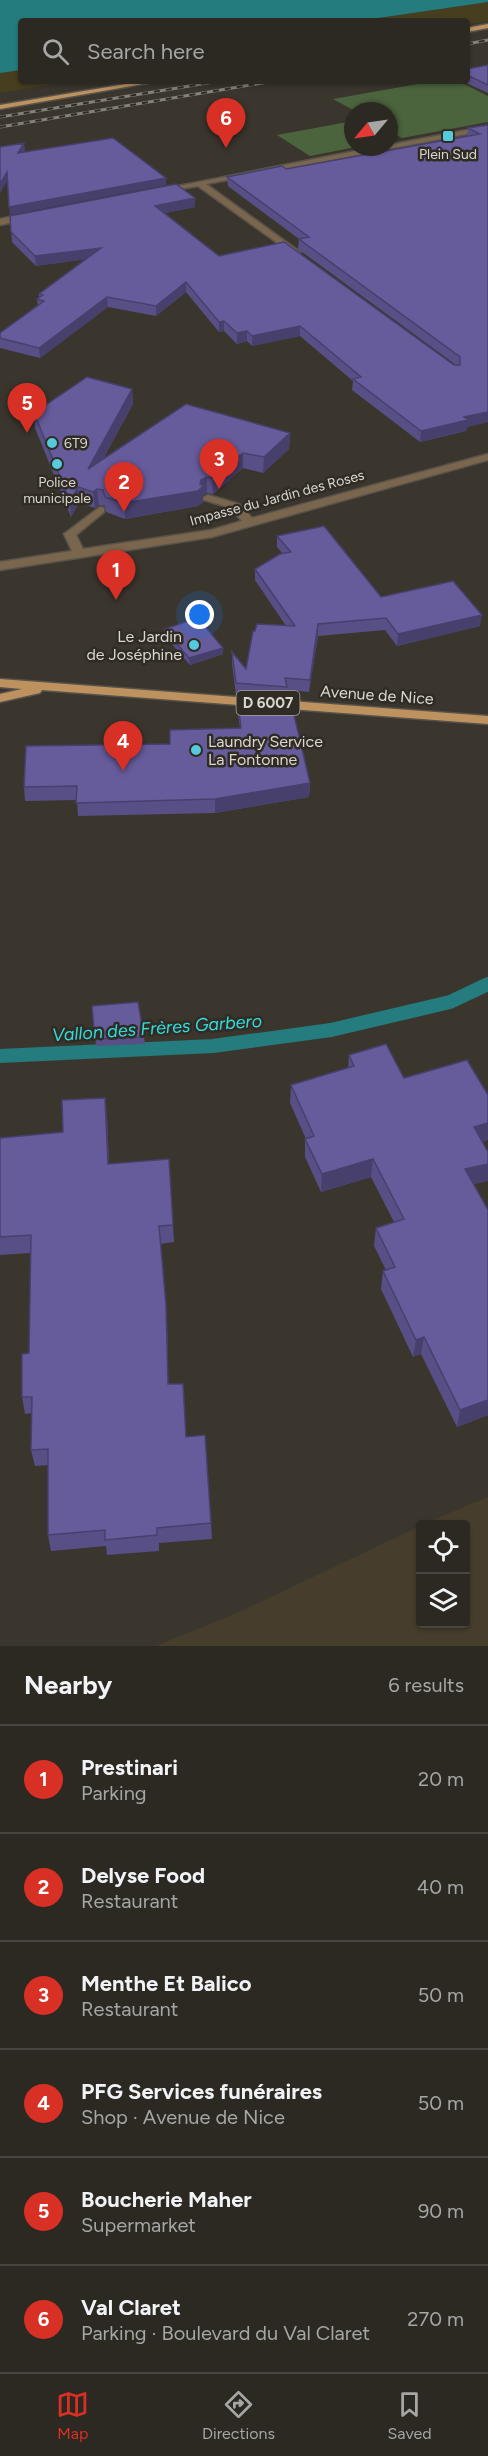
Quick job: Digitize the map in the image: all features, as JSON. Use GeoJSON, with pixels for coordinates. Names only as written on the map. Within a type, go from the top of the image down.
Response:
{"type":"FeatureCollection","features":[{"type":"Feature","properties":{"kind":"main road"},"geometry":{"type":"LineString","coordinates":[[470,29],[488,26]]}},
{"type":"Feature","properties":{"kind":"main road"},"geometry":{"type":"LineString","coordinates":[[0,106],[138,84]]}},
{"type":"Feature","properties":{"kind":"main road","name":"Avenue de Nice"},"geometry":{"type":"LineString","coordinates":[[0,683],[488,720]]}},
{"type":"Feature","properties":{"kind":"main road","name":"Avenue de Nice"},"geometry":{"type":"LineString","coordinates":[[0,698],[48,687]]}},
{"type":"Feature","properties":{"kind":"street"},"geometry":{"type":"LineString","coordinates":[[156,191],[488,128]]}},
{"type":"Feature","properties":{"kind":"street"},"geometry":{"type":"LineString","coordinates":[[200,183],[304,260]]}},
{"type":"Feature","properties":{"kind":"street"},"geometry":{"type":"LineString","coordinates":[[0,222],[33,216]]}},
{"type":"Feature","properties":{"kind":"street","name":"Impasse du Jardin des Roses"},"geometry":{"type":"LineString","coordinates":[[0,566],[212,533],[488,457]]}},
{"type":"Feature","properties":{"kind":"street"},"geometry":{"type":"LineString","coordinates":[[208,498],[235,506],[250,523]]}},
{"type":"Feature","properties":{"kind":"street"},"geometry":{"type":"LineString","coordinates":[[79,554],[70,534],[100,510]]}},
{"type":"Feature","properties":{"kind":"shaded area"},"geometry":{"type":"Polygon","coordinates":[[[488,1497],[488,1646],[156,1646],[237,1613],[416,1528],[416,1628],[470,1628],[470,1520],[433,1520],[488,1497]]]}},
{"type":"Feature","properties":{"kind":"green space"},"geometry":{"type":"Polygon","coordinates":[[[418,84],[464,84],[488,96],[488,122],[402,138],[398,136],[398,102],[344,102],[344,105],[333,99],[418,84]]]}},
{"type":"Feature","properties":{"kind":"green space"},"geometry":{"type":"Polygon","coordinates":[[[344,123],[344,149],[310,156],[277,135],[344,123]]]}},
{"type":"Feature","properties":{"kind":"sand"},"geometry":{"type":"Polygon","coordinates":[[[488,2],[488,21],[470,24],[470,18],[379,18],[488,2]]]}},
{"type":"Feature","properties":{"kind":"sand"},"geometry":{"type":"Polygon","coordinates":[[[18,70],[18,84],[56,84],[0,93],[0,73],[18,70]]]}},
{"type":"Feature","properties":{"kind":"water"},"geometry":{"type":"Polygon","coordinates":[[[0,0],[488,0],[488,2],[379,18],[18,18],[18,70],[0,73],[0,0]]]}},
{"type":"Feature","properties":{"kind":"building"},"geometry":{"type":"Polygon","coordinates":[[[488,65],[488,85],[470,76],[470,68],[488,65]]]}},
{"type":"Feature","properties":{"kind":"building"},"geometry":{"type":"Polygon","coordinates":[[[488,125],[488,412],[464,417],[468,420],[421,431],[353,379],[361,377],[300,326],[252,336],[247,331],[237,333],[224,321],[219,322],[186,282],[156,306],[107,297],[39,348],[0,338],[0,333],[44,301],[37,299],[43,295],[39,294],[101,248],[35,256],[11,232],[10,216],[176,184],[195,198],[155,206],[219,256],[284,242],[454,365],[460,365],[460,357],[299,239],[309,237],[227,177],[282,166],[286,169],[358,156],[398,156],[398,149],[480,134],[468,128],[488,125]]]}},
{"type":"Feature","properties":{"kind":"building"},"geometry":{"type":"Polygon","coordinates":[[[113,138],[166,178],[9,207],[7,172],[0,184],[0,147],[24,143],[18,153],[113,138]]]}},
{"type":"Feature","properties":{"kind":"building"},"geometry":{"type":"Polygon","coordinates":[[[87,377],[132,389],[88,469],[186,404],[290,433],[264,457],[243,453],[212,478],[207,477],[201,480],[200,484],[203,486],[198,491],[124,503],[105,497],[103,490],[97,489],[93,492],[78,487],[70,501],[34,413],[87,377]]]}},
{"type":"Feature","properties":{"kind":"building"},"geometry":{"type":"Polygon","coordinates":[[[324,526],[381,597],[453,581],[482,615],[398,634],[386,618],[318,624],[310,680],[285,678],[287,687],[236,683],[232,652],[246,669],[253,631],[257,624],[295,626],[255,569],[280,554],[291,552],[277,536],[324,526]]]}},
{"type":"Feature","properties":{"kind":"building","name":"Le Jardin de Joséphine"},"geometry":{"type":"Polygon","coordinates":[[[198,618],[223,648],[189,658],[164,629],[198,618]]]}},
{"type":"Feature","properties":{"kind":"building"},"geometry":{"type":"Polygon","coordinates":[[[237,694],[290,698],[310,783],[215,799],[76,803],[77,786],[24,787],[26,746],[170,744],[170,730],[241,728],[237,694]]]}},
{"type":"Feature","properties":{"kind":"building"},"geometry":{"type":"Polygon","coordinates":[[[138,1002],[144,1037],[95,1039],[92,1006],[138,1002]]]}},
{"type":"Feature","properties":{"kind":"building"},"geometry":{"type":"Polygon","coordinates":[[[386,1044],[404,1078],[467,1060],[488,1095],[488,1123],[474,1127],[488,1152],[488,1164],[465,1169],[488,1210],[488,1400],[460,1410],[424,1337],[416,1340],[383,1271],[395,1267],[376,1228],[404,1219],[373,1159],[322,1174],[305,1139],[314,1136],[291,1085],[354,1066],[349,1055],[386,1044]]]}},
{"type":"Feature","properties":{"kind":"building"},"geometry":{"type":"Polygon","coordinates":[[[105,1098],[108,1164],[169,1159],[173,1225],[159,1226],[166,1305],[168,1384],[183,1384],[186,1437],[205,1435],[211,1523],[157,1528],[157,1535],[105,1540],[105,1530],[48,1535],[48,1449],[31,1450],[32,1397],[22,1397],[22,1354],[29,1353],[31,1235],[0,1237],[0,1138],[63,1132],[62,1100],[105,1098]]]}},
{"type":"Feature","properties":{"kind":"waterway","name":"Vallon des Frères Garbero"},"geometry":{"type":"LineString","coordinates":[[0,1056],[213,1046],[331,1030],[450,1002],[488,984]]}},
{"type":"Feature","properties":{"kind":"railway"},"geometry":{"type":"LineString","coordinates":[[470,43],[488,40]]}},
{"type":"Feature","properties":{"kind":"railway"},"geometry":{"type":"LineString","coordinates":[[0,117],[202,84]]}},
{"type":"Feature","properties":{"kind":"railway"},"geometry":{"type":"LineString","coordinates":[[0,127],[256,84]]}},
{"type":"Feature","properties":{"kind":"place","name":"Plein Sud"},"geometry":{"type":"Point","coordinates":[448,136]}},
{"type":"Feature","properties":{"kind":"place","name":"Val Claret"},"geometry":{"type":"Point","coordinates":[226,148]}},
{"type":"Feature","properties":{"kind":"place","name":"Boucherie Maher"},"geometry":{"type":"Point","coordinates":[27,433]}},
{"type":"Feature","properties":{"kind":"place","name":"6T9"},"geometry":{"type":"Point","coordinates":[52,443]}},
{"type":"Feature","properties":{"kind":"place","name":"Police municipale"},"geometry":{"type":"Point","coordinates":[57,464]}},
{"type":"Feature","properties":{"kind":"place","name":"Menthe Et Balico"},"geometry":{"type":"Point","coordinates":[219,489]}},
{"type":"Feature","properties":{"kind":"place","name":"Delyse Food"},"geometry":{"type":"Point","coordinates":[124,512]}},
{"type":"Feature","properties":{"kind":"place","name":"Prestinari"},"geometry":{"type":"Point","coordinates":[116,600]}},
{"type":"Feature","properties":{"kind":"place","name":"Le Jardin de Joséphine"},"geometry":{"type":"Point","coordinates":[194,645]}},
{"type":"Feature","properties":{"kind":"place","name":"Laundry Service La Fontonne"},"geometry":{"type":"Point","coordinates":[196,750]}},
{"type":"Feature","properties":{"kind":"place","name":"PFG Services funéraires"},"geometry":{"type":"Point","coordinates":[123,771]}}]}
